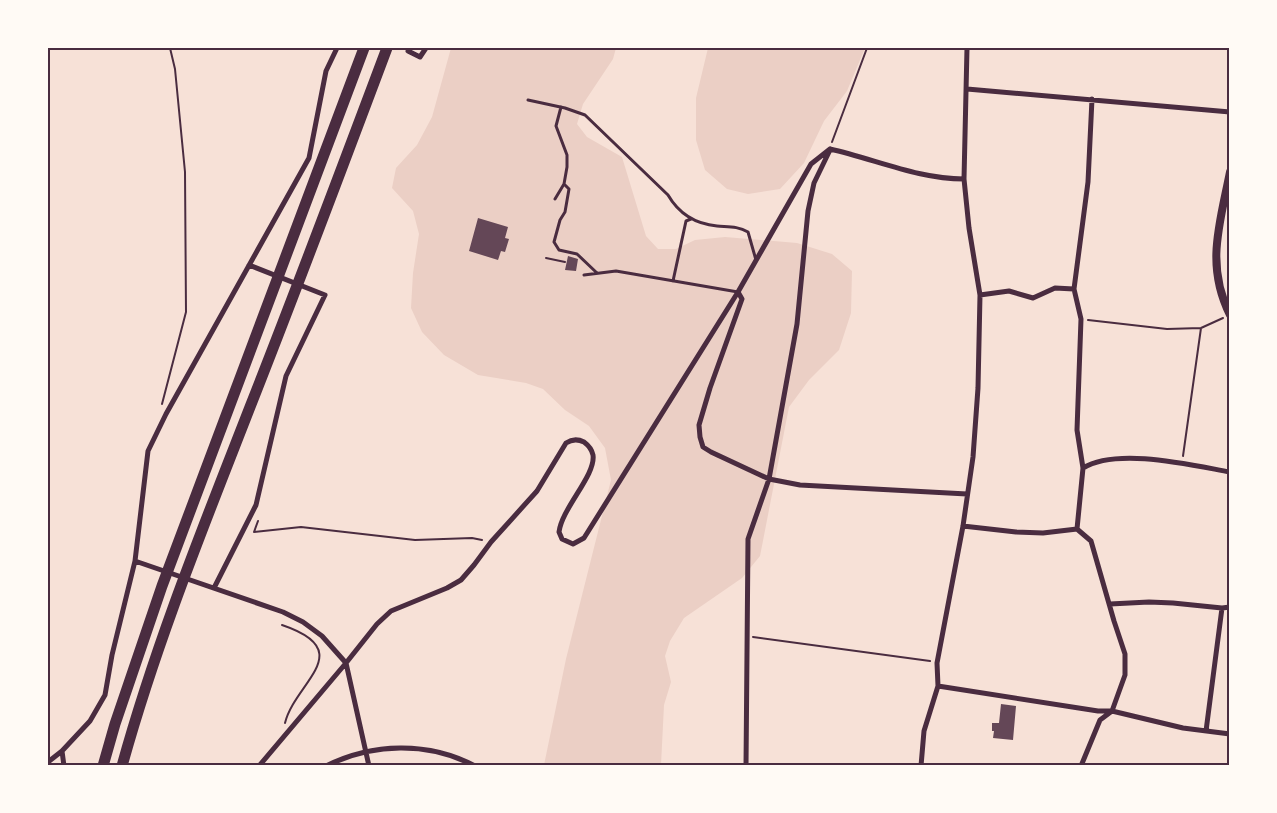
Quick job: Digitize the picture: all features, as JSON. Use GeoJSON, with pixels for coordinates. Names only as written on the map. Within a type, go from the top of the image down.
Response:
{"type":"FeatureCollection","features":[{"type":"Feature","properties":{"kind":"highway"},"geometry":{"type":"LineString","coordinates":[[102,766],[142,642],[188,515],[364,48]]}},
{"type":"Feature","properties":{"kind":"highway"},"geometry":{"type":"LineString","coordinates":[[122,766],[149,676],[182,584],[300,280],[387,48]]}},
{"type":"Feature","properties":{"kind":"street"},"geometry":{"type":"LineString","coordinates":[[48,762],[62,751],[90,721],[104,696],[134,561],[148,451],[166,414],[252,266],[309,158],[326,71],[337,48]]}},
{"type":"Feature","properties":{"kind":"street"},"geometry":{"type":"LineString","coordinates":[[408,51],[420,58],[426,48]]}},
{"type":"Feature","properties":{"kind":"street"},"geometry":{"type":"LineString","coordinates":[[921,766],[924,731],[938,686],[937,662],[963,526],[973,457],[978,388],[980,295],[969,228],[964,179],[967,48]]}},
{"type":"Feature","properties":{"kind":"street"},"geometry":{"type":"LineString","coordinates":[[967,89],[1230,112]]}},
{"type":"Feature","properties":{"kind":"street"},"geometry":{"type":"LineString","coordinates":[[1077,529],[1083,468],[1077,430],[1081,319],[1074,289],[1088,182],[1092,99]]}},
{"type":"Feature","properties":{"kind":"street"},"geometry":{"type":"LineString","coordinates":[[746,766],[748,539],[769,479],[798,324],[808,211],[814,183],[830,150]]}},
{"type":"Feature","properties":{"kind":"street"},"geometry":{"type":"LineString","coordinates":[[259,766],[377,624],[391,611],[447,588],[461,580],[491,542],[537,491],[566,443],[573,440],[582,441],[586,444],[593,456],[588,472],[564,514],[559,532],[562,539],[573,544],[584,538],[738,292],[811,164],[830,150],[862,156],[903,170],[942,179],[964,179]]}},
{"type":"Feature","properties":{"kind":"street"},"geometry":{"type":"LineString","coordinates":[[1227,316],[1217,284],[1215,256],[1230,172]]}},
{"type":"Feature","properties":{"kind":"street"},"geometry":{"type":"LineString","coordinates":[[212,587],[256,505],[286,376],[325,295],[252,266]]}},
{"type":"Feature","properties":{"kind":"street"},"geometry":{"type":"LineString","coordinates":[[980,295],[1009,292],[1033,298],[1055,288],[1074,289]]}},
{"type":"Feature","properties":{"kind":"street"},"geometry":{"type":"LineString","coordinates":[[738,292],[742,299],[710,388],[699,425],[703,447],[769,479],[800,485],[967,494]]}},
{"type":"Feature","properties":{"kind":"street"},"geometry":{"type":"LineString","coordinates":[[1083,468],[1092,462],[1108,459],[1135,458],[1230,472]]}},
{"type":"Feature","properties":{"kind":"street"},"geometry":{"type":"LineString","coordinates":[[963,526],[1043,533],[1077,529],[1091,541],[1114,621],[1126,654],[1125,675],[1112,711],[1100,720],[1081,766]]}},
{"type":"Feature","properties":{"kind":"street"},"geometry":{"type":"LineString","coordinates":[[134,561],[282,612],[304,622],[322,636],[346,663],[369,766]]}},
{"type":"Feature","properties":{"kind":"street"},"geometry":{"type":"LineString","coordinates":[[1110,604],[1148,602],[1230,607]]}},
{"type":"Feature","properties":{"kind":"street"},"geometry":{"type":"LineString","coordinates":[[1206,731],[1222,608]]}},
{"type":"Feature","properties":{"kind":"street"},"geometry":{"type":"LineString","coordinates":[[938,686],[1098,712],[1112,711],[1183,728],[1230,734]]}},
{"type":"Feature","properties":{"kind":"street"},"geometry":{"type":"LineString","coordinates":[[326,766],[344,757],[392,748],[414,748],[454,756],[475,766]]}},
{"type":"Feature","properties":{"kind":"street"},"geometry":{"type":"LineString","coordinates":[[62,751],[64,766]]}},
{"type":"Feature","properties":{"kind":"lane"},"geometry":{"type":"LineString","coordinates":[[528,100],[561,107],[585,115],[668,195],[674,206],[695,222],[716,226],[732,226],[748,232],[756,261]]}},
{"type":"Feature","properties":{"kind":"lane"},"geometry":{"type":"LineString","coordinates":[[555,199],[564,184],[567,167],[567,155],[556,126],[561,107]]}},
{"type":"Feature","properties":{"kind":"lane"},"geometry":{"type":"LineString","coordinates":[[564,184],[569,189],[565,212],[560,220],[554,242],[560,250],[578,254],[597,273]]}},
{"type":"Feature","properties":{"kind":"lane"},"geometry":{"type":"LineString","coordinates":[[672,281],[686,221],[691,219]]}},
{"type":"Feature","properties":{"kind":"lane"},"geometry":{"type":"LineString","coordinates":[[584,275],[616,271],[738,292]]}},
{"type":"Feature","properties":{"kind":"path"},"geometry":{"type":"LineString","coordinates":[[166,414],[160,412],[186,312],[185,172],[175,69],[170,48]]}},
{"type":"Feature","properties":{"kind":"path"},"geometry":{"type":"LineString","coordinates":[[830,150],[867,48]]}},
{"type":"Feature","properties":{"kind":"path"},"geometry":{"type":"LineString","coordinates":[[546,258],[565,262]]}},
{"type":"Feature","properties":{"kind":"path"},"geometry":{"type":"LineString","coordinates":[[1081,319],[1167,329],[1201,328],[1227,316]]}},
{"type":"Feature","properties":{"kind":"path"},"geometry":{"type":"LineString","coordinates":[[1182,464],[1201,328]]}},
{"type":"Feature","properties":{"kind":"path"},"geometry":{"type":"LineString","coordinates":[[256,505],[262,505],[254,532],[301,527],[415,540],[472,538],[491,542]]}},
{"type":"Feature","properties":{"kind":"path"},"geometry":{"type":"LineString","coordinates":[[282,625],[296,630],[307,638],[317,647],[320,653],[318,666],[290,709],[284,722],[288,730]]}},
{"type":"Feature","properties":{"kind":"path"},"geometry":{"type":"LineString","coordinates":[[746,636],[937,662]]}},
{"type":"Feature","properties":{"kind":"shaded area"},"geometry":{"type":"Polygon","coordinates":[[[451,48],[616,48],[613,59],[583,104],[577,124],[587,137],[622,157],[646,236],[658,249],[676,249],[695,240],[725,237],[797,243],[832,254],[852,271],[851,313],[839,350],[809,380],[789,407],[760,556],[742,578],[684,618],[670,641],[665,656],[671,682],[664,705],[661,765],[544,765],[566,659],[611,480],[605,448],[589,426],[565,410],[543,389],[526,383],[478,375],[444,355],[422,332],[411,308],[413,273],[419,234],[413,211],[392,188],[396,168],[417,145],[432,117],[451,48]]]}},
{"type":"Feature","properties":{"kind":"shaded area"},"geometry":{"type":"Polygon","coordinates":[[[708,48],[865,48],[847,91],[824,121],[804,163],[780,189],[748,194],[727,189],[705,170],[696,140],[696,98],[708,48]]]}},
{"type":"Feature","properties":{"kind":"building"},"geometry":{"type":"Polygon","coordinates":[[[478,218],[508,227],[505,238],[509,239],[505,252],[501,251],[498,260],[469,251],[478,218]]]}},
{"type":"Feature","properties":{"kind":"building"},"geometry":{"type":"Polygon","coordinates":[[[568,256],[578,259],[576,271],[565,270],[568,256]]]}},
{"type":"Feature","properties":{"kind":"building"},"geometry":{"type":"Polygon","coordinates":[[[1001,704],[1016,706],[1013,740],[993,738],[992,723],[999,723],[1001,704]]]}}]}
